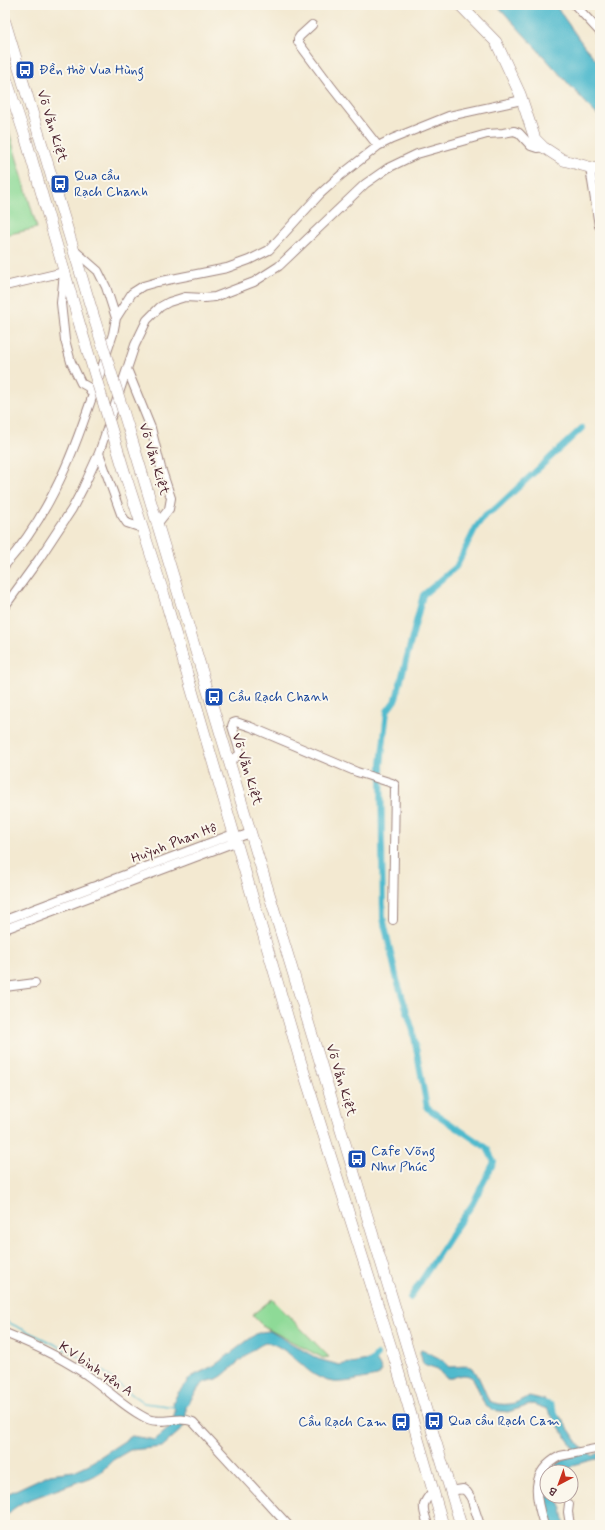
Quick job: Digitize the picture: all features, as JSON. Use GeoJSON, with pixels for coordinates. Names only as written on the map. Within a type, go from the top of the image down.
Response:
{"type":"FeatureCollection","features":[{"type":"Feature","properties":{"kind":"main road"},"geometry":{"type":"LineString","coordinates":[[460,5],[496,42],[514,78],[535,139],[543,147],[563,160],[595,169]]}},
{"type":"Feature","properties":{"kind":"main road","name":"Võ Văn Kiệt"},"geometry":{"type":"LineString","coordinates":[[5,22],[461,1525]]}},
{"type":"Feature","properties":{"kind":"main road","name":"Võ Văn Kiệt"},"geometry":{"type":"LineString","coordinates":[[5,75],[125,474],[164,595],[301,1063],[395,1360],[443,1525]]}},
{"type":"Feature","properties":{"kind":"main road"},"geometry":{"type":"LineString","coordinates":[[356,1235],[371,1232]]}},
{"type":"Feature","properties":{"kind":"street"},"geometry":{"type":"LineString","coordinates":[[575,5],[600,32]]}},
{"type":"Feature","properties":{"kind":"street"},"geometry":{"type":"LineString","coordinates":[[312,25],[300,36],[298,42],[330,86],[378,146]]}},
{"type":"Feature","properties":{"kind":"street"},"geometry":{"type":"LineString","coordinates":[[5,565],[20,548],[61,480],[80,433],[93,395],[113,334],[116,318],[132,293],[143,286],[157,282],[227,268],[269,250],[320,194],[341,175],[378,146],[392,139],[449,116],[523,102]]}},
{"type":"Feature","properties":{"kind":"street"},"geometry":{"type":"LineString","coordinates":[[5,606],[39,559],[84,488],[99,454],[135,345],[144,326],[160,307],[185,297],[215,297],[264,277],[279,266],[356,192],[388,168],[425,151],[492,133],[516,131],[531,146],[537,148],[543,147]]}},
{"type":"Feature","properties":{"kind":"street"},"geometry":{"type":"LineString","coordinates":[[595,169],[599,226]]}},
{"type":"Feature","properties":{"kind":"street"},"geometry":{"type":"LineString","coordinates":[[74,250],[98,271],[106,287],[116,318]]}},
{"type":"Feature","properties":{"kind":"street"},"geometry":{"type":"LineString","coordinates":[[5,286],[64,272],[61,303],[65,340],[81,383],[88,386],[93,395]]}},
{"type":"Feature","properties":{"kind":"street"},"geometry":{"type":"LineString","coordinates":[[127,369],[151,428],[161,468],[171,498],[169,509],[158,523]]}},
{"type":"Feature","properties":{"kind":"street"},"geometry":{"type":"LineString","coordinates":[[99,454],[121,514],[127,523],[142,528]]}},
{"type":"Feature","properties":{"kind":"street"},"geometry":{"type":"LineString","coordinates":[[229,762],[239,755],[240,752],[232,726],[233,723],[236,722],[395,785],[393,920]]}},
{"type":"Feature","properties":{"kind":"street"},"geometry":{"type":"LineString","coordinates":[[234,838],[251,833]]}},
{"type":"Feature","properties":{"kind":"street","name":"Huỳnh Phan Hộ"},"geometry":{"type":"LineString","coordinates":[[5,920],[228,836],[234,838],[230,844],[162,868],[110,890],[57,908],[5,929]]}},
{"type":"Feature","properties":{"kind":"street"},"geometry":{"type":"LineString","coordinates":[[5,987],[35,983]]}},
{"type":"Feature","properties":{"kind":"street","name":"KV bình yên A"},"geometry":{"type":"LineString","coordinates":[[5,1333],[29,1343],[77,1369],[146,1418],[154,1421],[189,1420],[198,1427],[288,1525]]}},
{"type":"Feature","properties":{"kind":"street"},"geometry":{"type":"LineString","coordinates":[[544,1525],[536,1494],[539,1478],[544,1468],[554,1459],[573,1453],[600,1448]]}},
{"type":"Feature","properties":{"kind":"street"},"geometry":{"type":"LineString","coordinates":[[450,1491],[463,1489],[469,1494],[480,1525]]}},
{"type":"Feature","properties":{"kind":"street"},"geometry":{"type":"LineString","coordinates":[[428,1525],[423,1507],[427,1498],[433,1491]]}},
{"type":"Feature","properties":{"kind":"street"},"geometry":{"type":"LineString","coordinates":[[569,1504],[568,1512],[570,1525]]}},
{"type":"Feature","properties":{"kind":"green space"},"geometry":{"type":"Polygon","coordinates":[[[5,118],[37,228],[5,235],[5,191],[10,172],[5,155],[5,118]]]}},
{"type":"Feature","properties":{"kind":"green space"},"geometry":{"type":"Polygon","coordinates":[[[272,1299],[329,1357],[323,1358],[264,1327],[252,1315],[272,1299]]]}},
{"type":"Feature","properties":{"kind":"water"},"geometry":{"type":"Polygon","coordinates":[[[497,5],[555,5],[584,46],[600,64],[600,116],[596,114],[497,5]]]}},
{"type":"Feature","properties":{"kind":"water"},"geometry":{"type":"Polygon","coordinates":[[[270,1331],[318,1359],[339,1365],[374,1359],[379,1365],[381,1370],[380,1373],[377,1376],[352,1381],[328,1381],[311,1373],[282,1349],[271,1343],[262,1344],[250,1352],[222,1376],[205,1382],[200,1386],[186,1407],[186,1418],[183,1428],[162,1447],[130,1450],[113,1460],[102,1471],[94,1476],[23,1502],[5,1517],[5,1495],[50,1474],[74,1471],[89,1464],[132,1436],[155,1440],[168,1429],[175,1412],[173,1402],[178,1393],[191,1377],[215,1365],[256,1334],[270,1331]]]}},
{"type":"Feature","properties":{"kind":"water"},"geometry":{"type":"Polygon","coordinates":[[[421,1350],[430,1353],[441,1359],[449,1367],[467,1366],[473,1368],[489,1401],[494,1403],[514,1403],[529,1396],[545,1400],[559,1415],[581,1447],[593,1456],[600,1452],[600,1458],[577,1464],[558,1464],[567,1458],[578,1455],[547,1409],[533,1404],[508,1412],[491,1410],[483,1401],[474,1380],[471,1377],[460,1375],[453,1378],[446,1377],[442,1375],[438,1369],[423,1364],[420,1352],[421,1350]]]}},
{"type":"Feature","properties":{"kind":"water"},"geometry":{"type":"Polygon","coordinates":[[[541,1504],[560,1504],[565,1525],[550,1525],[541,1504]]]}},
{"type":"Feature","properties":{"kind":"waterway"},"geometry":{"type":"LineString","coordinates":[[410,1298],[472,1205],[494,1162],[487,1148],[427,1108],[413,1031],[397,980],[383,918],[381,765],[387,711],[396,699],[423,595],[456,567],[476,527],[485,515],[496,508],[582,428]]}},
{"type":"Feature","properties":{"kind":"waterway"},"geometry":{"type":"LineString","coordinates":[[5,1321],[67,1350],[103,1371],[144,1403],[176,1407]]}},
{"type":"Feature","properties":{"kind":"waterway"},"geometry":{"type":"LineString","coordinates":[[368,1365],[377,1355]]}},
{"type":"Feature","properties":{"kind":"waterway"},"geometry":{"type":"LineString","coordinates":[[541,1402],[551,1405],[556,1415]]}},
{"type":"Feature","properties":{"kind":"place","name":"Đền thờ Vua Hùng"},"geometry":{"type":"Point","coordinates":[25,70]}},
{"type":"Feature","properties":{"kind":"place","name":"Qua cầu Rạch Chanh"},"geometry":{"type":"Point","coordinates":[60,184]}},
{"type":"Feature","properties":{"kind":"place","name":"Cầu Rạch Chanh"},"geometry":{"type":"Point","coordinates":[214,697]}},
{"type":"Feature","properties":{"kind":"place","name":"Cafe Võng Như Phúc"},"geometry":{"type":"Point","coordinates":[357,1159]}},
{"type":"Feature","properties":{"kind":"place","name":"Qua cầu Rạch Cam"},"geometry":{"type":"Point","coordinates":[434,1421]}},
{"type":"Feature","properties":{"kind":"place","name":"Cầu Rạch Cam"},"geometry":{"type":"Point","coordinates":[401,1422]}}]}
